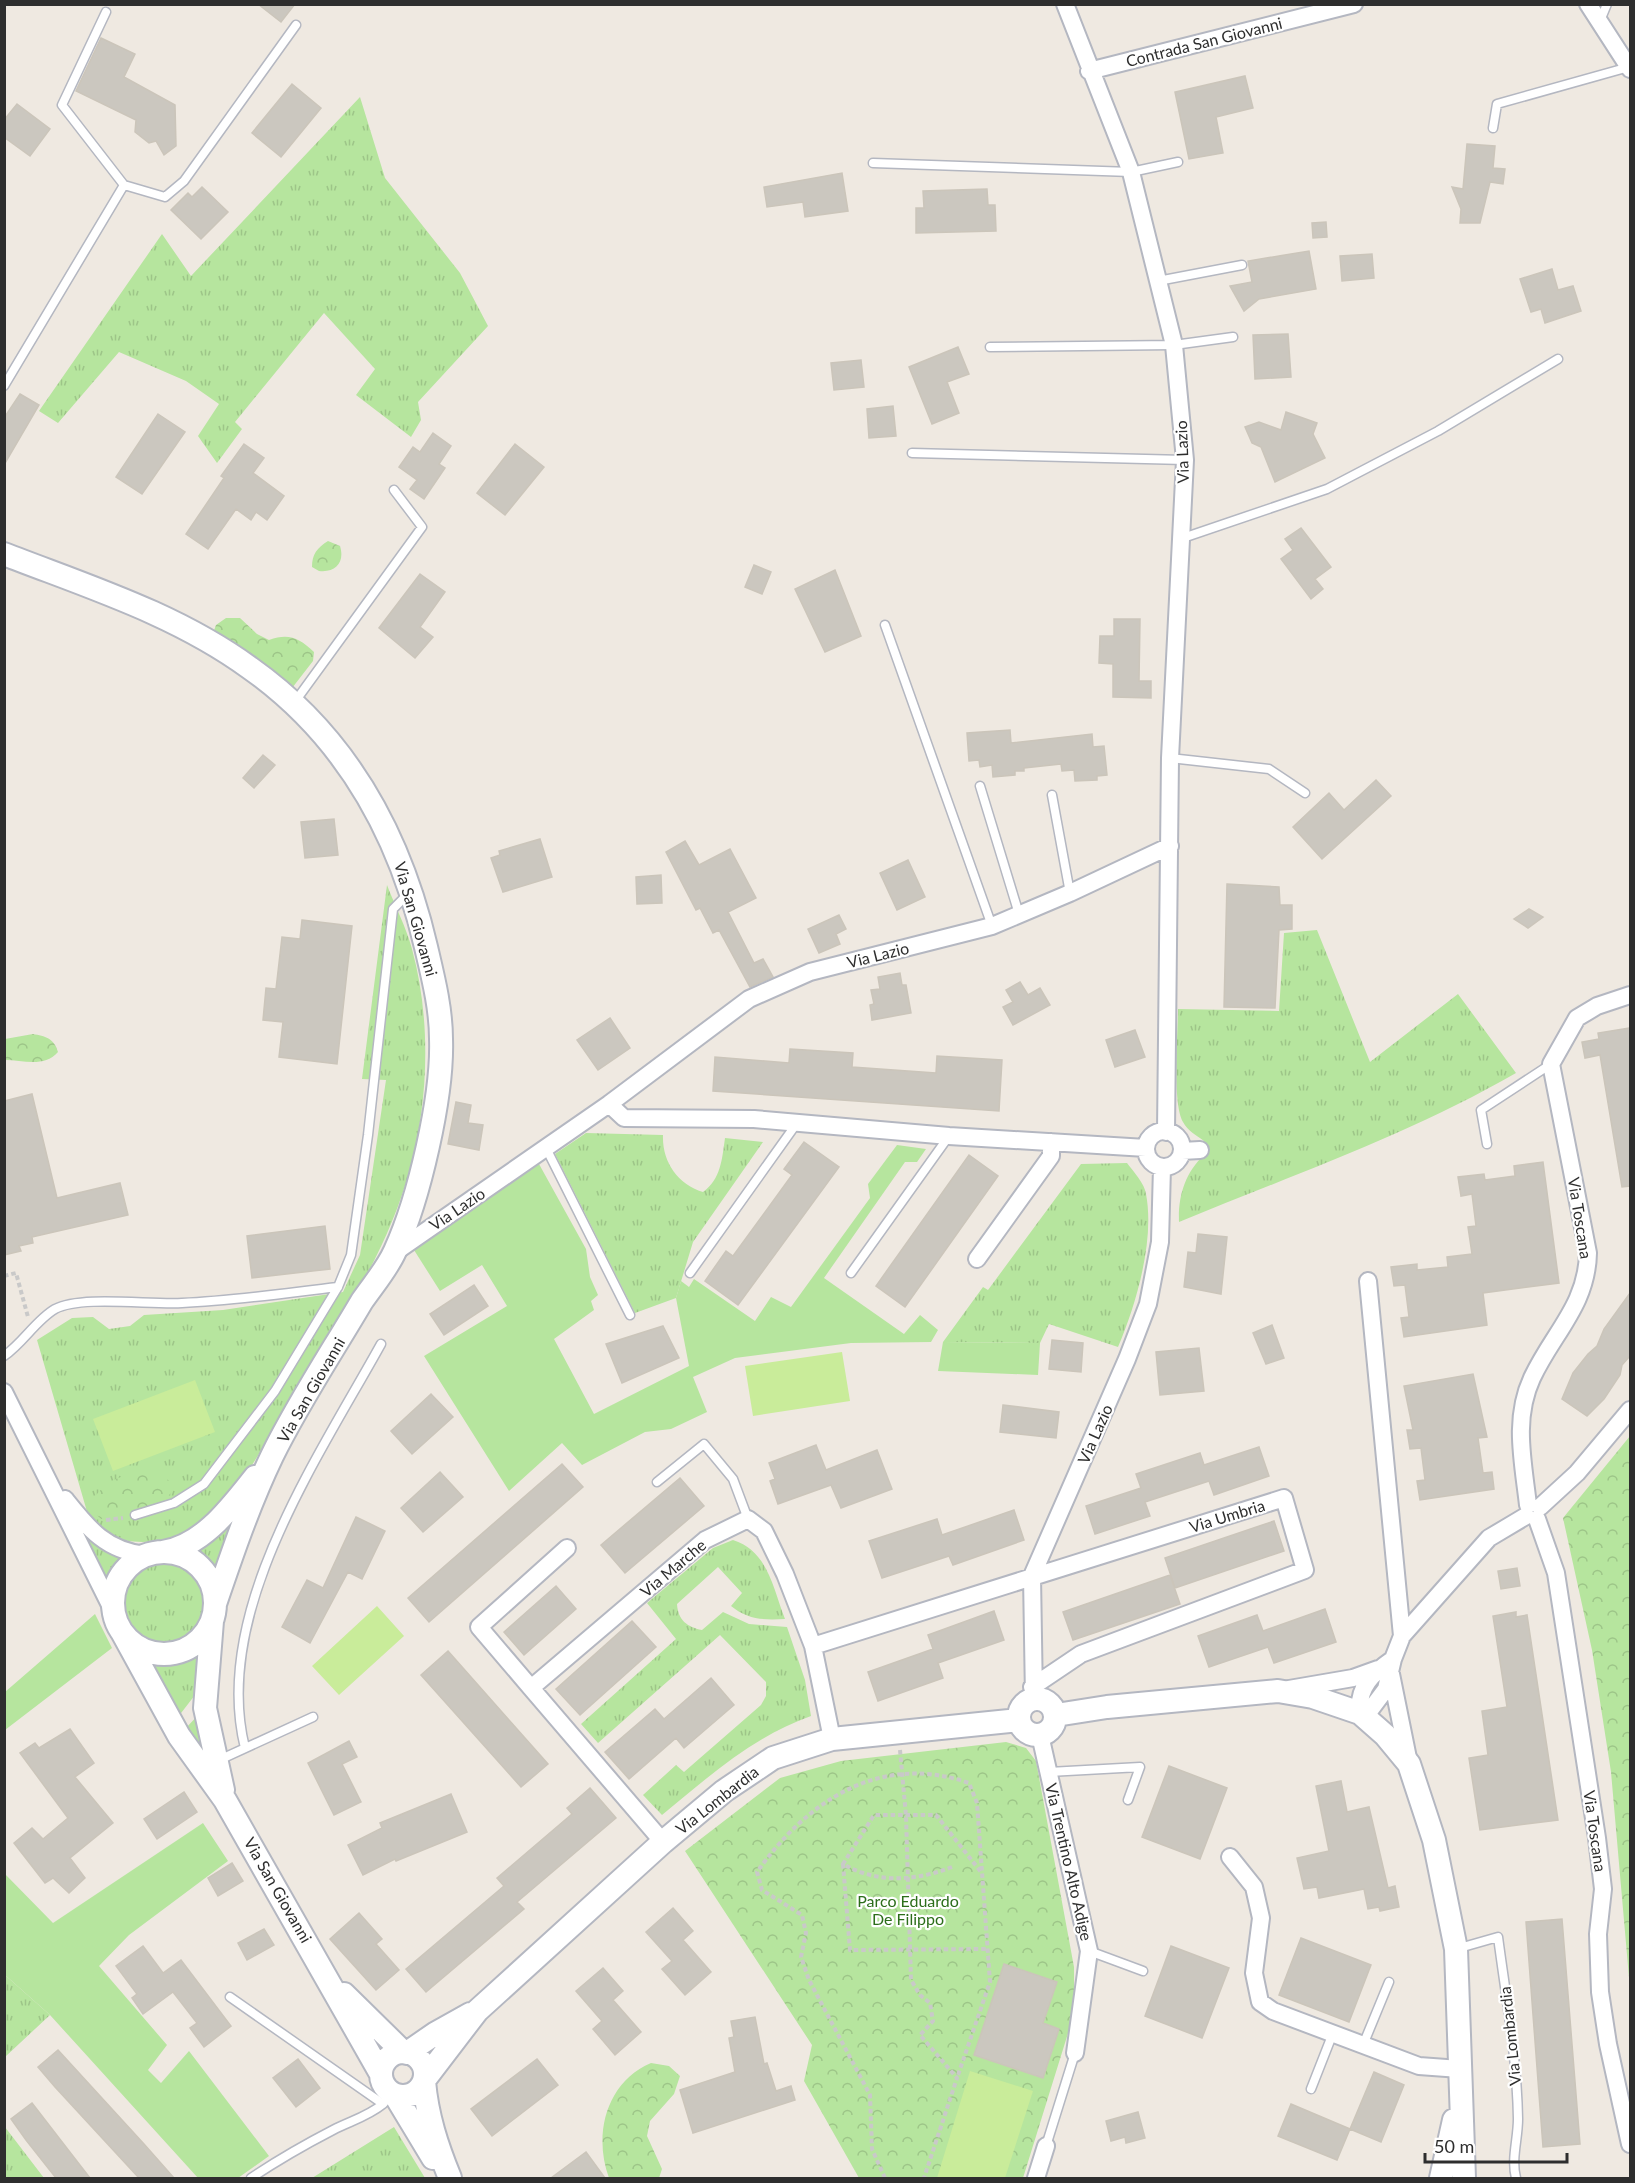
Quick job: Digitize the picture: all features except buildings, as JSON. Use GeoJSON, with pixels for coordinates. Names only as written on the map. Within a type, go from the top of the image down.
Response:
{"type":"FeatureCollection","features":[{"type":"Feature","properties":{"kind":"main road","name":"Via San Giovanni"},"geometry":{"type":"LineString","coordinates":[[4,554],[163,615],[251,668],[294,703],[332,745],[365,791],[393,842],[411,892],[434,980],[442,1040],[433,1121],[413,1200],[394,1253],[364,1298],[273,1455],[236,1541],[214,1613],[205,1708],[225,1800]]}},
{"type":"Feature","properties":{"kind":"main road","name":"Via San Giovanni"},"geometry":{"type":"LineString","coordinates":[[154,1553],[177,1550],[213,1527],[273,1455]]}},
{"type":"Feature","properties":{"kind":"main road"},"geometry":{"type":"LineString","coordinates":[[154,1553],[180,1554],[194,1562],[206,1573],[213,1588],[214,1613],[202,1637],[188,1648],[170,1654],[152,1652],[135,1645],[118,1623],[113,1596],[119,1579],[130,1565],[154,1553]]}},
{"type":"Feature","properties":{"kind":"main road","name":"Via San Giovanni"},"geometry":{"type":"LineString","coordinates":[[118,1623],[175,1729],[225,1800],[330,1981],[387,2092],[448,2178]]}},
{"type":"Feature","properties":{"kind":"main road"},"geometry":{"type":"LineString","coordinates":[[1056,1715],[1107,1707],[1278,1691],[1313,1697],[1360,1713],[1386,1735],[1409,1764],[1434,1840],[1456,1949],[1464,2178]]}},
{"type":"Feature","properties":{"kind":"main road"},"geometry":{"type":"LineString","coordinates":[[175,1729],[206,1692]]}},
{"type":"Feature","properties":{"kind":"main road"},"geometry":{"type":"LineString","coordinates":[[1033,1693],[1048,1702],[1056,1715],[1052,1728],[1040,1735],[1026,1732],[1019,1720],[1023,1706],[1033,1693]]}},
{"type":"Feature","properties":{"kind":"main road","name":"Via Lombardia"},"geometry":{"type":"LineString","coordinates":[[424,2080],[477,2011],[663,1842],[724,1791],[773,1758],[832,1739],[1019,1720]]}},
{"type":"Feature","properties":{"kind":"main road","name":"Via San Giovanni"},"geometry":{"type":"LineString","coordinates":[[330,1981],[405,2053]]}},
{"type":"Feature","properties":{"kind":"main road","name":"Via Lombardia"},"geometry":{"type":"LineString","coordinates":[[405,2053],[477,2011]]}},
{"type":"Feature","properties":{"kind":"main road"},"geometry":{"type":"LineString","coordinates":[[396,2053],[405,2053],[421,2062],[424,2080],[421,2088],[409,2096],[387,2092],[385,2061],[396,2053]]}},
{"type":"Feature","properties":{"kind":"main road","name":"Via San Giovanni"},"geometry":{"type":"LineString","coordinates":[[424,2080],[426,2107],[448,2178]]}},
{"type":"Feature","properties":{"kind":"main road"},"geometry":{"type":"LineString","coordinates":[[1441,2178],[1460,2092]]}},
{"type":"Feature","properties":{"kind":"street","name":"Via Lazio"},"geometry":{"type":"LineString","coordinates":[[1065,4],[1089,71],[1131,172],[1174,345],[1185,460],[1179,539],[1170,758],[1166,1132]]}},
{"type":"Feature","properties":{"kind":"street","name":"Contrada San Giovanni"},"geometry":{"type":"LineString","coordinates":[[1089,71],[1353,4]]}},
{"type":"Feature","properties":{"kind":"street"},"geometry":{"type":"LineString","coordinates":[[1588,4],[1630,68]]}},
{"type":"Feature","properties":{"kind":"street","name":"Via Lazio"},"geometry":{"type":"LineString","coordinates":[[394,1253],[609,1104],[749,999],[810,972],[992,926],[1070,893],[1170,846]]}},
{"type":"Feature","properties":{"kind":"street"},"geometry":{"type":"LineString","coordinates":[[1551,1064],[1577,1018],[1597,1006],[1630,995]]}},
{"type":"Feature","properties":{"kind":"street","name":"Via Toscana"},"geometry":{"type":"LineString","coordinates":[[1551,1064],[1588,1253],[1587,1275],[1582,1293],[1532,1378],[1519,1430],[1533,1512],[1556,1573],[1603,1888],[1598,1934],[1600,1992],[1608,2044],[1630,2144]]}},
{"type":"Feature","properties":{"kind":"street"},"geometry":{"type":"LineString","coordinates":[[609,1104],[624,1118],[754,1119],[950,1136],[1146,1148]]}},
{"type":"Feature","properties":{"kind":"street"},"geometry":{"type":"LineString","coordinates":[[1166,1132],[1179,1140],[1182,1151],[1177,1161],[1162,1167],[1149,1158],[1146,1148],[1151,1138],[1166,1132]]}},
{"type":"Feature","properties":{"kind":"street"},"geometry":{"type":"LineString","coordinates":[[977,1259],[1051,1156],[1051,1143]]}},
{"type":"Feature","properties":{"kind":"street"},"geometry":{"type":"LineString","coordinates":[[1182,1151],[1200,1150]]}},
{"type":"Feature","properties":{"kind":"street","name":"Via Lazio"},"geometry":{"type":"LineString","coordinates":[[1033,1693],[1032,1576],[1127,1359],[1148,1304],[1160,1242],[1162,1167]]}},
{"type":"Feature","properties":{"kind":"street"},"geometry":{"type":"LineString","coordinates":[[1368,1281],[1402,1636]]}},
{"type":"Feature","properties":{"kind":"street"},"geometry":{"type":"LineString","coordinates":[[4,1392],[118,1623]]}},
{"type":"Feature","properties":{"kind":"street"},"geometry":{"type":"LineString","coordinates":[[1360,1713],[1371,1709],[1379,1701],[1388,1667],[1402,1636],[1489,1538],[1533,1512],[1577,1473],[1630,1410]]}},
{"type":"Feature","properties":{"kind":"street"},"geometry":{"type":"LineString","coordinates":[[44,1472],[99,1538],[116,1549],[154,1553]]}},
{"type":"Feature","properties":{"kind":"street","name":"Via Umbria"},"geometry":{"type":"LineString","coordinates":[[813,1646],[1284,1498],[1305,1570],[1081,1654],[1033,1693]]}},
{"type":"Feature","properties":{"kind":"street"},"geometry":{"type":"LineString","coordinates":[[748,1519],[764,1531],[785,1574],[813,1646],[832,1739]]}},
{"type":"Feature","properties":{"kind":"street","name":"Via Marche"},"geometry":{"type":"LineString","coordinates":[[531,1688],[705,1539],[748,1519]]}},
{"type":"Feature","properties":{"kind":"street"},"geometry":{"type":"LineString","coordinates":[[567,1548],[479,1627],[663,1842]]}},
{"type":"Feature","properties":{"kind":"street"},"geometry":{"type":"LineString","coordinates":[[1278,1691],[1353,1678],[1388,1667]]}},
{"type":"Feature","properties":{"kind":"street"},"geometry":{"type":"LineString","coordinates":[[1388,1667],[1409,1764]]}},
{"type":"Feature","properties":{"kind":"street","name":"Via Trentino Alto Adige"},"geometry":{"type":"LineString","coordinates":[[1040,1735],[1089,1951],[1075,2053]]}},
{"type":"Feature","properties":{"kind":"street"},"geometry":{"type":"LineString","coordinates":[[1230,1857],[1254,1887],[1261,1918],[1254,1973],[1260,2002],[1273,2011],[1419,2066],[1460,2069]]}},
{"type":"Feature","properties":{"kind":"street"},"geometry":{"type":"LineString","coordinates":[[1036,2178],[1046,2146]]}},
{"type":"Feature","properties":{"kind":"lane"},"geometry":{"type":"LineString","coordinates":[[1600,22],[1607,4]]}},
{"type":"Feature","properties":{"kind":"lane"},"geometry":{"type":"LineString","coordinates":[[106,12],[62,105],[124,185],[165,197],[184,181],[296,25]]}},
{"type":"Feature","properties":{"kind":"lane"},"geometry":{"type":"LineString","coordinates":[[1493,128],[1497,104],[1630,68]]}},
{"type":"Feature","properties":{"kind":"lane"},"geometry":{"type":"LineString","coordinates":[[873,163],[1131,172],[1178,162]]}},
{"type":"Feature","properties":{"kind":"lane"},"geometry":{"type":"LineString","coordinates":[[4,386],[124,185]]}},
{"type":"Feature","properties":{"kind":"lane"},"geometry":{"type":"LineString","coordinates":[[1157,281],[1242,266]]}},
{"type":"Feature","properties":{"kind":"lane"},"geometry":{"type":"LineString","coordinates":[[990,347],[1174,345],[1233,337]]}},
{"type":"Feature","properties":{"kind":"lane"},"geometry":{"type":"LineString","coordinates":[[1179,539],[1326,489],[1438,431],[1558,359]]}},
{"type":"Feature","properties":{"kind":"lane"},"geometry":{"type":"LineString","coordinates":[[912,453],[1185,460]]}},
{"type":"Feature","properties":{"kind":"lane"},"geometry":{"type":"LineString","coordinates":[[294,703],[422,527],[394,490]]}},
{"type":"Feature","properties":{"kind":"lane"},"geometry":{"type":"LineString","coordinates":[[885,625],[992,926]]}},
{"type":"Feature","properties":{"kind":"lane"},"geometry":{"type":"LineString","coordinates":[[1170,758],[1269,769],[1305,793]]}},
{"type":"Feature","properties":{"kind":"lane"},"geometry":{"type":"LineString","coordinates":[[980,786],[1019,914]]}},
{"type":"Feature","properties":{"kind":"lane"},"geometry":{"type":"LineString","coordinates":[[1052,795],[1070,893]]}},
{"type":"Feature","properties":{"kind":"lane"},"geometry":{"type":"LineString","coordinates":[[135,1515],[174,1503],[204,1484],[275,1391],[338,1287],[351,1255],[393,909],[411,892]]}},
{"type":"Feature","properties":{"kind":"lane"},"geometry":{"type":"LineString","coordinates":[[1488,1144],[1481,1110],[1551,1064]]}},
{"type":"Feature","properties":{"kind":"lane"},"geometry":{"type":"LineString","coordinates":[[690,1273],[797,1123]]}},
{"type":"Feature","properties":{"kind":"lane"},"geometry":{"type":"LineString","coordinates":[[851,1273],[950,1136]]}},
{"type":"Feature","properties":{"kind":"lane"},"geometry":{"type":"LineString","coordinates":[[546,1148],[630,1315]]}},
{"type":"Feature","properties":{"kind":"lane"},"geometry":{"type":"LineString","coordinates":[[4,1356],[20,1345],[32,1329],[55,1309],[80,1303],[183,1303],[338,1287]]}},
{"type":"Feature","properties":{"kind":"lane"},"geometry":{"type":"LineString","coordinates":[[245,1748],[238,1720],[238,1671],[246,1628],[259,1580],[310,1471],[381,1344]]}},
{"type":"Feature","properties":{"kind":"lane"},"geometry":{"type":"LineString","coordinates":[[657,1482],[704,1443],[733,1479],[748,1519]]}},
{"type":"Feature","properties":{"kind":"lane"},"geometry":{"type":"LineString","coordinates":[[217,1761],[312,1718]]}},
{"type":"Feature","properties":{"kind":"lane","name":"Via Trentino Alto Adige"},"geometry":{"type":"LineString","coordinates":[[1049,1772],[1140,1767],[1128,1800]]}},
{"type":"Feature","properties":{"kind":"lane","name":"Via Lombardia"},"geometry":{"type":"LineString","coordinates":[[1456,1949],[1498,1937],[1513,2052],[1518,2120],[1514,2169],[1516,2178]]}},
{"type":"Feature","properties":{"kind":"lane","name":"Via Trentino Alto Adige"},"geometry":{"type":"LineString","coordinates":[[1089,1951],[1143,1971]]}},
{"type":"Feature","properties":{"kind":"lane"},"geometry":{"type":"LineString","coordinates":[[1363,2045],[1389,1982]]}},
{"type":"Feature","properties":{"kind":"lane"},"geometry":{"type":"LineString","coordinates":[[230,1997],[387,2092],[370,2115],[292,2151],[251,2178]]}},
{"type":"Feature","properties":{"kind":"lane"},"geometry":{"type":"LineString","coordinates":[[1311,2089],[1333,2033]]}},
{"type":"Feature","properties":{"kind":"lane"},"geometry":{"type":"LineString","coordinates":[[1046,2146],[1075,2053]]}},
{"type":"Feature","properties":{"kind":"path"},"geometry":{"type":"LineString","coordinates":[[4,1276],[16,1273],[32,1329]]}},
{"type":"Feature","properties":{"kind":"path"},"geometry":{"type":"LineString","coordinates":[[897,1732],[906,1816],[911,1980],[920,1995],[930,2003],[933,2021],[920,2035],[957,2078]]}},
{"type":"Feature","properties":{"kind":"path"},"geometry":{"type":"LineString","coordinates":[[885,2178],[872,2149],[870,2095],[809,1980],[801,1957],[806,1933],[802,1915],[762,1890],[757,1872],[777,1843],[810,1811],[844,1790],[877,1777],[903,1774],[955,1778],[969,1784],[977,1803],[990,1982],[924,2178]]}},
{"type":"Feature","properties":{"kind":"path"},"geometry":{"type":"LineString","coordinates":[[982,1873],[936,1815],[874,1815],[843,1864],[850,1950],[987,1949]]}},
{"type":"Feature","properties":{"kind":"path"},"geometry":{"type":"LineString","coordinates":[[843,1864],[868,1874],[908,1880],[952,1867]]}},
{"type":"Feature","properties":{"kind":"green space"},"geometry":{"type":"Polygon","coordinates":[[[360,97],[385,178],[460,273],[488,326],[418,402],[421,420],[411,437],[356,395],[375,369],[324,313],[235,422],[242,429],[217,463],[198,436],[219,404],[186,381],[119,352],[58,423],[39,411],[162,234],[191,276],[360,97]]]}},
{"type":"Feature","properties":{"kind":"green space"},"geometry":{"type":"Polygon","coordinates":[[[328,541],[340,546],[340,561],[330,570],[319,571],[312,567],[313,558],[318,549],[328,541]]]}},
{"type":"Feature","properties":{"kind":"green space"},"geometry":{"type":"Polygon","coordinates":[[[226,618],[240,618],[257,634],[269,640],[282,637],[293,638],[314,652],[313,661],[289,692],[212,636],[216,625],[226,618]]]}},
{"type":"Feature","properties":{"kind":"green space"},"geometry":{"type":"Polygon","coordinates":[[[387,885],[410,941],[418,975],[425,1031],[425,1059],[421,1115],[416,1143],[400,1202],[387,1233],[373,1264],[339,1324],[244,1477],[220,1507],[190,1530],[170,1538],[138,1542],[107,1534],[88,1515],[37,1340],[72,1318],[93,1317],[109,1329],[130,1326],[144,1315],[223,1310],[343,1292],[360,1255],[386,1080],[362,1079],[387,885]]]}},
{"type":"Feature","properties":{"kind":"green space"},"geometry":{"type":"Polygon","coordinates":[[[1317,930],[1370,1062],[1458,994],[1516,1073],[1393,1135],[1179,1222],[1181,1194],[1187,1177],[1204,1155],[1204,1141],[1187,1128],[1180,1113],[1177,1084],[1178,1009],[1279,1011],[1284,933],[1317,930]]]}},
{"type":"Feature","properties":{"kind":"green space"},"geometry":{"type":"Polygon","coordinates":[[[33,1034],[48,1038],[58,1052],[40,1062],[5,1060],[5,1039],[33,1034]]]}},
{"type":"Feature","properties":{"kind":"green space"},"geometry":{"type":"Polygon","coordinates":[[[586,1133],[663,1135],[665,1154],[673,1170],[686,1183],[703,1192],[717,1175],[725,1138],[763,1142],[693,1242],[676,1298],[635,1313],[555,1154],[586,1133]]]}},
{"type":"Feature","properties":{"kind":"green space"},"geometry":{"type":"Polygon","coordinates":[[[897,1145],[926,1149],[917,1162],[905,1162],[824,1278],[904,1334],[920,1315],[938,1330],[931,1342],[851,1343],[735,1358],[693,1377],[707,1412],[671,1429],[645,1432],[582,1465],[562,1443],[509,1491],[424,1356],[507,1306],[482,1265],[440,1291],[414,1250],[539,1164],[586,1249],[590,1277],[598,1295],[591,1301],[594,1310],[554,1339],[594,1414],[689,1366],[676,1298],[681,1281],[689,1287],[694,1279],[755,1321],[771,1297],[791,1307],[870,1198],[868,1184],[897,1145]]]}},
{"type":"Feature","properties":{"kind":"green space"},"geometry":{"type":"Polygon","coordinates":[[[1127,1163],[1145,1190],[1148,1231],[1137,1292],[1118,1347],[1049,1324],[1040,1343],[943,1342],[983,1287],[988,1290],[1081,1164],[1127,1163]]]}},
{"type":"Feature","properties":{"kind":"green space"},"geometry":{"type":"Polygon","coordinates":[[[943,1342],[1040,1343],[1038,1375],[938,1371],[943,1342]]]}},
{"type":"Feature","properties":{"kind":"green space"},"geometry":{"type":"Polygon","coordinates":[[[842,1352],[850,1401],[753,1416],[745,1366],[842,1352]]]}},
{"type":"Feature","properties":{"kind":"green space"},"geometry":{"type":"Polygon","coordinates":[[[195,1380],[215,1432],[113,1471],[93,1419],[195,1380]]]}},
{"type":"Feature","properties":{"kind":"green space"},"geometry":{"type":"Polygon","coordinates":[[[1630,1436],[1630,1989],[1611,1772],[1592,1650],[1563,1518],[1630,1436]]]}},
{"type":"Feature","properties":{"kind":"green space"},"geometry":{"type":"Polygon","coordinates":[[[153,1472],[170,1481],[174,1487],[162,1502],[142,1511],[101,1519],[95,1513],[94,1498],[106,1485],[127,1475],[153,1472]]]}},
{"type":"Feature","properties":{"kind":"green space"},"geometry":{"type":"Polygon","coordinates":[[[230,1527],[216,1574],[204,1560],[191,1553],[215,1540],[230,1527]]]}},
{"type":"Feature","properties":{"kind":"green space"},"geometry":{"type":"Polygon","coordinates":[[[83,1533],[122,1559],[107,1581],[83,1533]]]}},
{"type":"Feature","properties":{"kind":"green space"},"geometry":{"type":"Polygon","coordinates":[[[733,1540],[745,1545],[762,1562],[773,1583],[785,1619],[756,1618],[737,1611],[731,1606],[742,1593],[718,1567],[677,1604],[679,1614],[688,1625],[702,1630],[723,1612],[749,1624],[787,1627],[805,1680],[811,1716],[790,1724],[751,1746],[714,1772],[662,1815],[643,1795],[676,1765],[684,1772],[761,1705],[766,1696],[766,1682],[720,1635],[598,1743],[581,1724],[676,1639],[647,1603],[713,1548],[733,1540]]]}},
{"type":"Feature","properties":{"kind":"green space"},"geometry":{"type":"Polygon","coordinates":[[[157,1562],[173,1562],[194,1573],[205,1594],[205,1610],[194,1631],[173,1642],[157,1642],[143,1636],[131,1624],[125,1610],[125,1594],[131,1580],[143,1568],[157,1562]]]}},
{"type":"Feature","properties":{"kind":"green space"},"geometry":{"type":"Polygon","coordinates":[[[377,1606],[404,1636],[339,1695],[312,1666],[377,1606]]]}},
{"type":"Feature","properties":{"kind":"green space"},"geometry":{"type":"Polygon","coordinates":[[[95,1614],[112,1648],[5,1730],[5,1692],[95,1614]]]}},
{"type":"Feature","properties":{"kind":"green space"},"geometry":{"type":"Polygon","coordinates":[[[197,1649],[195,1695],[178,1717],[142,1656],[170,1659],[197,1649]]]}},
{"type":"Feature","properties":{"kind":"green space"},"geometry":{"type":"Polygon","coordinates":[[[201,1712],[212,1775],[185,1729],[201,1712]]]}},
{"type":"Feature","properties":{"kind":"green space","name":"Parco Eduardo De Filippo"},"geometry":{"type":"Polygon","coordinates":[[[1006,1742],[1026,1748],[1036,1761],[1074,1967],[1074,2014],[1023,2178],[859,2178],[804,2081],[812,2045],[685,1851],[780,1778],[841,1761],[1006,1742]]]}},
{"type":"Feature","properties":{"kind":"green space"},"geometry":{"type":"Polygon","coordinates":[[[203,1823],[228,1861],[129,1935],[99,1966],[167,2045],[148,2070],[161,2083],[189,2051],[269,2156],[238,2178],[198,2178],[50,2015],[5,1975],[5,1874],[53,1923],[203,1823]]]}},
{"type":"Feature","properties":{"kind":"green space"},"geometry":{"type":"Polygon","coordinates":[[[5,1975],[50,2015],[5,2057],[5,1975]]]}},
{"type":"Feature","properties":{"kind":"green space"},"geometry":{"type":"Polygon","coordinates":[[[651,2063],[669,2066],[680,2076],[674,2094],[650,2121],[647,2136],[662,2169],[659,2178],[609,2178],[602,2145],[607,2112],[623,2083],[651,2063]]]}},
{"type":"Feature","properties":{"kind":"green space"},"geometry":{"type":"Polygon","coordinates":[[[970,2071],[1033,2091],[1005,2178],[937,2178],[970,2071]]]}},
{"type":"Feature","properties":{"kind":"green space"},"geometry":{"type":"Polygon","coordinates":[[[5,2127],[44,2178],[5,2178],[5,2127]]]}},
{"type":"Feature","properties":{"kind":"green space"},"geometry":{"type":"Polygon","coordinates":[[[394,2127],[425,2178],[312,2178],[394,2127]]]}}]}
